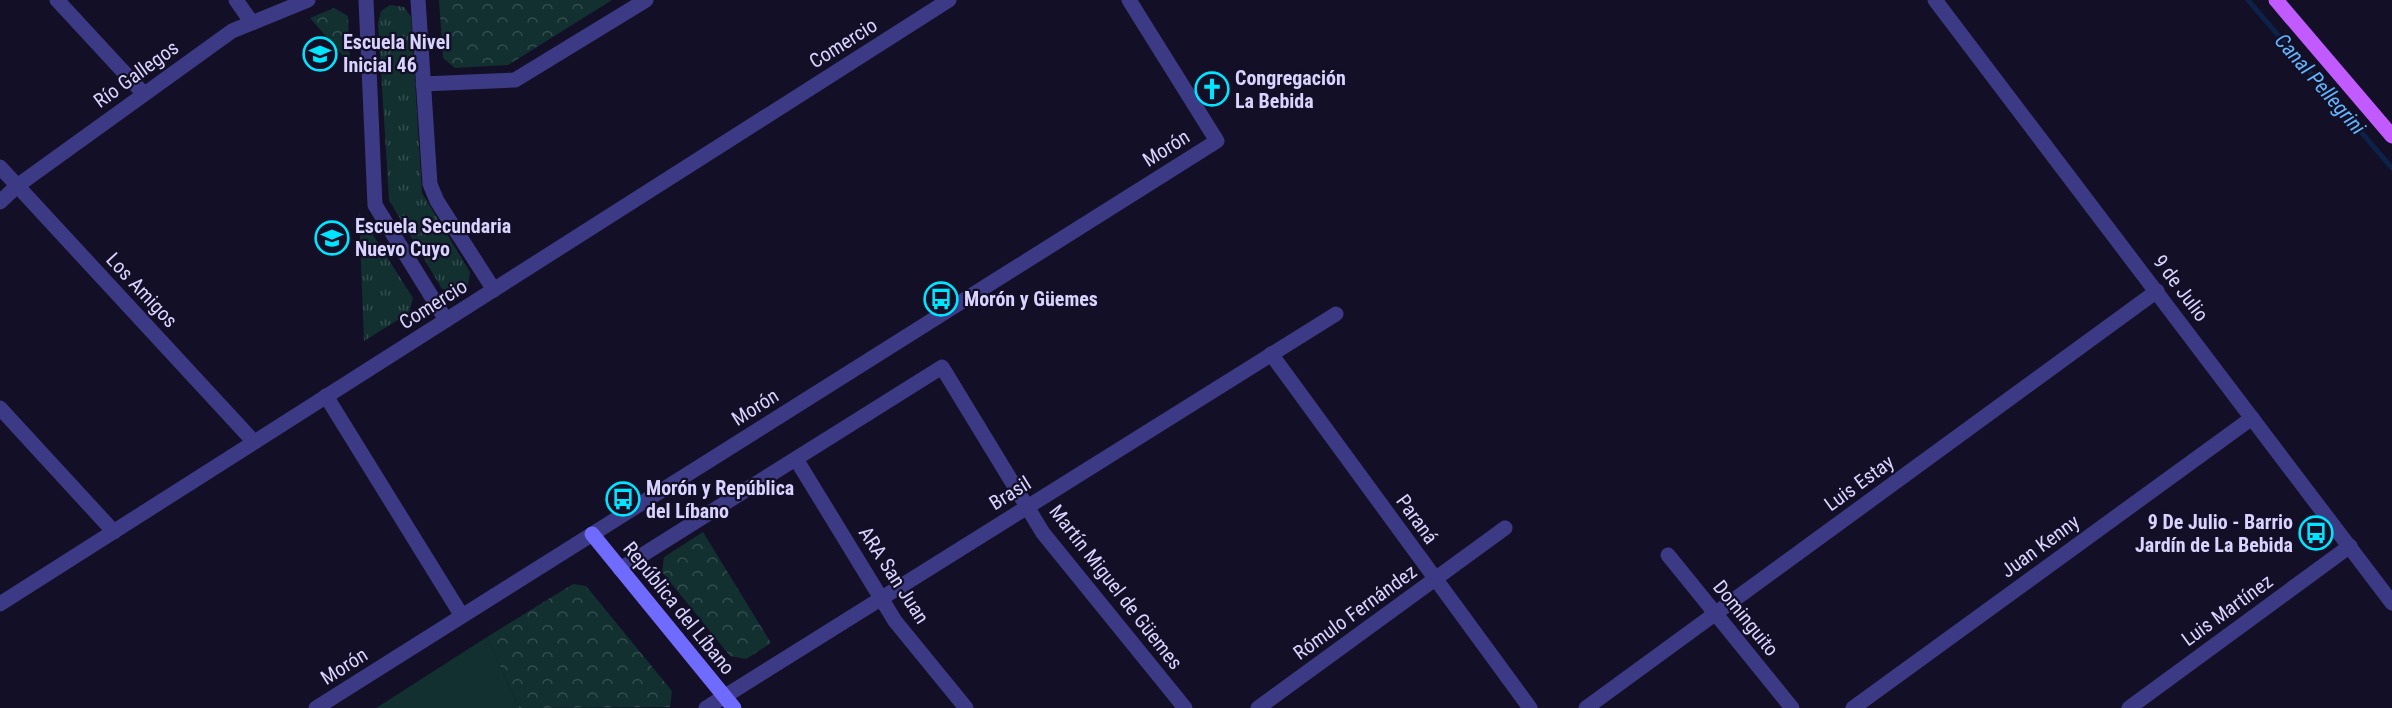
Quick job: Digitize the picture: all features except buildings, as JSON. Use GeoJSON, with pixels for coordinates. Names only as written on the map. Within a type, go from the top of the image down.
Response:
{"type":"FeatureCollection","features":[{"type":"Feature","properties":{"kind":"main road"},"geometry":{"type":"LineString","coordinates":[[2276,0],[2392,136]]}},
{"type":"Feature","properties":{"kind":"street"},"geometry":{"type":"LineString","coordinates":[[57,0],[144,94]]}},
{"type":"Feature","properties":{"kind":"street"},"geometry":{"type":"LineString","coordinates":[[236,0],[252,23]]}},
{"type":"Feature","properties":{"kind":"street","name":"Río Gallegos"},"geometry":{"type":"LineString","coordinates":[[0,202],[17,186],[232,31],[308,0]]}},
{"type":"Feature","properties":{"kind":"street"},"geometry":{"type":"LineString","coordinates":[[366,0],[375,205],[446,320]]}},
{"type":"Feature","properties":{"kind":"street"},"geometry":{"type":"LineString","coordinates":[[418,0],[430,184],[437,201],[494,290]]}},
{"type":"Feature","properties":{"kind":"street"},"geometry":{"type":"LineString","coordinates":[[423,84],[515,80],[646,0]]}},
{"type":"Feature","properties":{"kind":"street","name":"Comercio"},"geometry":{"type":"LineString","coordinates":[[0,604],[949,0]]}},
{"type":"Feature","properties":{"kind":"street","name":"Morón"},"geometry":{"type":"LineString","coordinates":[[316,708],[1216,141],[1129,0]]}},
{"type":"Feature","properties":{"kind":"street","name":"9 de Julio"},"geometry":{"type":"LineString","coordinates":[[1935,0],[2392,603]]}},
{"type":"Feature","properties":{"kind":"street","name":"Los Amigos"},"geometry":{"type":"LineString","coordinates":[[0,167],[254,442]]}},
{"type":"Feature","properties":{"kind":"street","name":"Luis Estay"},"geometry":{"type":"LineString","coordinates":[[1586,708],[2157,291]]}},
{"type":"Feature","properties":{"kind":"street","name":"Brasil"},"geometry":{"type":"LineString","coordinates":[[706,708],[729,702],[881,598],[1336,314]]}},
{"type":"Feature","properties":{"kind":"street","name":"Paraná"},"geometry":{"type":"LineString","coordinates":[[1271,354],[1530,708]]}},
{"type":"Feature","properties":{"kind":"street","name":"Martín Miguel de Güemes"},"geometry":{"type":"LineString","coordinates":[[796,459],[942,367],[1042,533],[1185,708]]}},
{"type":"Feature","properties":{"kind":"street"},"geometry":{"type":"LineString","coordinates":[[326,396],[462,616]]}},
{"type":"Feature","properties":{"kind":"street"},"geometry":{"type":"LineString","coordinates":[[0,408],[114,532]]}},
{"type":"Feature","properties":{"kind":"street","name":"Juan Kenny"},"geometry":{"type":"LineString","coordinates":[[1853,708],[2252,418]]}},
{"type":"Feature","properties":{"kind":"street"},"geometry":{"type":"LineString","coordinates":[[620,569],[796,459]]}},
{"type":"Feature","properties":{"kind":"street","name":"ARA San Juan"},"geometry":{"type":"LineString","coordinates":[[796,459],[895,621],[966,708]]}},
{"type":"Feature","properties":{"kind":"street","name":"Rómulo Fernández"},"geometry":{"type":"LineString","coordinates":[[1258,708],[1505,528]]}},
{"type":"Feature","properties":{"kind":"street","name":"República del Líbano"},"geometry":{"type":"LineString","coordinates":[[592,534],[729,702]]}},
{"type":"Feature","properties":{"kind":"street","name":"Luis Martínez"},"geometry":{"type":"LineString","coordinates":[[2128,708],[2350,546]]}},
{"type":"Feature","properties":{"kind":"street","name":"Dominguito"},"geometry":{"type":"LineString","coordinates":[[1668,555],[1792,708]]}},
{"type":"Feature","properties":{"kind":"green space"},"geometry":{"type":"Polygon","coordinates":[[[439,0],[612,0],[508,65],[455,68],[443,58],[439,0]]]}},
{"type":"Feature","properties":{"kind":"green space"},"geometry":{"type":"Polygon","coordinates":[[[390,5],[404,7],[411,17],[422,193],[470,272],[468,286],[456,293],[442,289],[389,200],[378,23],[381,11],[390,5]]]}},
{"type":"Feature","properties":{"kind":"green space"},"geometry":{"type":"Polygon","coordinates":[[[334,8],[348,16],[350,64],[310,18],[334,8]]]}},
{"type":"Feature","properties":{"kind":"green space"},"geometry":{"type":"Polygon","coordinates":[[[359,213],[413,298],[409,313],[364,341],[359,213]]]}},
{"type":"Feature","properties":{"kind":"green space"},"geometry":{"type":"Polygon","coordinates":[[[703,532],[771,643],[746,659],[730,656],[662,572],[664,557],[703,532]]]}},
{"type":"Feature","properties":{"kind":"green space"},"geometry":{"type":"Polygon","coordinates":[[[573,584],[586,586],[672,691],[670,707],[519,708],[487,637],[573,584]]]}},
{"type":"Feature","properties":{"kind":"green space"},"geometry":{"type":"Polygon","coordinates":[[[487,637],[519,708],[376,708],[487,637]]]}},
{"type":"Feature","properties":{"kind":"waterway","name":"Canal Pellegrini"},"geometry":{"type":"LineString","coordinates":[[2248,0],[2392,168]]}},
{"type":"Feature","properties":{"kind":"place","name":"Escuela Nivel Inicial 46"},"geometry":{"type":"Point","coordinates":[320,54]}},
{"type":"Feature","properties":{"kind":"place","name":"Congregación La Bebida"},"geometry":{"type":"Point","coordinates":[1212,89]}},
{"type":"Feature","properties":{"kind":"place","name":"Escuela Secundaria Nuevo Cuyo"},"geometry":{"type":"Point","coordinates":[332,238]}},
{"type":"Feature","properties":{"kind":"place","name":"Morón y Güemes"},"geometry":{"type":"Point","coordinates":[941,299]}},
{"type":"Feature","properties":{"kind":"place","name":"Morón y República del Líbano"},"geometry":{"type":"Point","coordinates":[623,499]}},
{"type":"Feature","properties":{"kind":"place","name":"9 De Julio - Barrio Jardín de La Bebida"},"geometry":{"type":"Point","coordinates":[2316,533]}}]}
